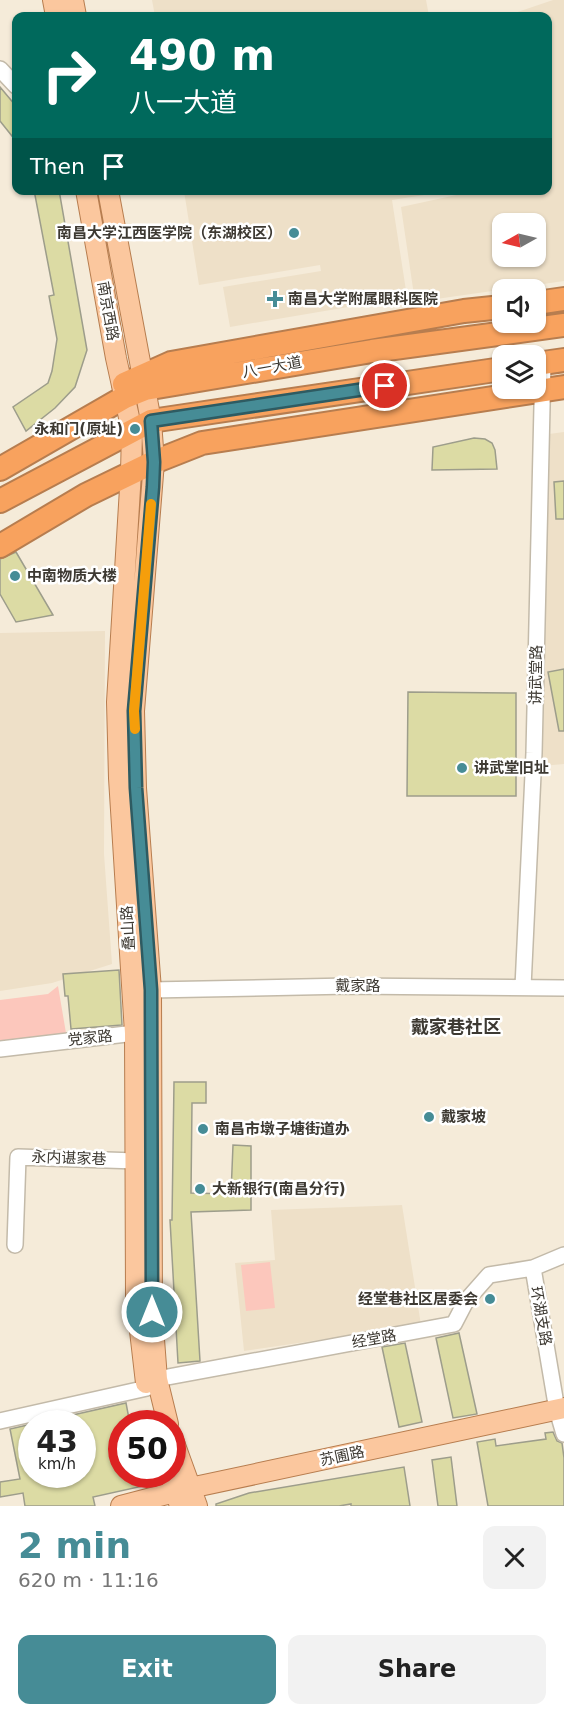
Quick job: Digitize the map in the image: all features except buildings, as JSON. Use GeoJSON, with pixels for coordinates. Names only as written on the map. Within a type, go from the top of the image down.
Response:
{"type":"FeatureCollection","features":[{"type":"Feature","properties":{"kind":"highway"},"geometry":{"type":"LineString","coordinates":[[546,302],[564,299]]}},
{"type":"Feature","properties":{"kind":"highway"},"geometry":{"type":"LineString","coordinates":[[0,459],[95,398],[133,387],[171,363],[464,311],[492,308]]}},
{"type":"Feature","properties":{"kind":"highway","name":"八一大道"},"geometry":{"type":"LineString","coordinates":[[0,469],[133,387],[564,325]]}},
{"type":"Feature","properties":{"kind":"highway"},"geometry":{"type":"LineString","coordinates":[[0,501],[141,426],[492,371]]}},
{"type":"Feature","properties":{"kind":"highway"},"geometry":{"type":"LineString","coordinates":[[0,546],[86,495],[131,472],[202,443],[554,388]]}},
{"type":"Feature","properties":{"kind":"main road","name":"南京西路"},"geometry":{"type":"LineString","coordinates":[[87,195],[141,426]]}},
{"type":"Feature","properties":{"kind":"main road","name":"南京西路"},"geometry":{"type":"LineString","coordinates":[[109,195],[133,387]]}},
{"type":"Feature","properties":{"kind":"main road","name":"叠山路"},"geometry":{"type":"LineString","coordinates":[[141,426],[154,462],[134,711],[136,788],[151,990],[153,1410]]}},
{"type":"Feature","properties":{"kind":"main road","name":"叠山路"},"geometry":{"type":"LineString","coordinates":[[141,426],[131,472],[117,702],[119,778],[135,1033],[136,1296],[152,1383],[163,1410]]}},
{"type":"Feature","properties":{"kind":"main road","name":"苏圃路"},"geometry":{"type":"LineString","coordinates":[[121,1506],[561,1409]]}},
{"type":"Feature","properties":{"kind":"street"},"geometry":{"type":"LineString","coordinates":[[0,69],[12,82]]}},
{"type":"Feature","properties":{"kind":"street","name":"讲武堂路"},"geometry":{"type":"LineString","coordinates":[[523,987],[554,388],[548,362]]}},
{"type":"Feature","properties":{"kind":"street","name":"戴家路"},"geometry":{"type":"LineString","coordinates":[[151,990],[349,986],[564,988]]}},
{"type":"Feature","properties":{"kind":"street","name":"党家路"},"geometry":{"type":"LineString","coordinates":[[0,1049],[135,1033],[151,990]]}},
{"type":"Feature","properties":{"kind":"street","name":"永内谌家巷"},"geometry":{"type":"LineString","coordinates":[[15,1245],[18,1157],[136,1161]]}},
{"type":"Feature","properties":{"kind":"street","name":"经堂路"},"geometry":{"type":"LineString","coordinates":[[0,1421],[152,1383],[454,1324],[466,1301],[489,1275],[533,1268],[564,1255]]}},
{"type":"Feature","properties":{"kind":"street","name":"环湖支路"},"geometry":{"type":"LineString","coordinates":[[533,1268],[564,1434]]}},
{"type":"Feature","properties":{"kind":"shaded area"},"geometry":{"type":"Polygon","coordinates":[[[152,0],[426,0],[428,12],[154,12],[152,0]]]}},
{"type":"Feature","properties":{"kind":"shaded area"},"geometry":{"type":"Polygon","coordinates":[[[553,0],[564,0],[564,281],[546,284],[546,279],[492,279],[492,291],[415,302],[401,207],[456,195],[552,195],[552,12],[518,12],[553,0]]]}},
{"type":"Feature","properties":{"kind":"shaded area","name":"南昌大学江西医学院（东湖校区）"},"geometry":{"type":"Polygon","coordinates":[[[185,195],[424,195],[392,200],[407,297],[230,327],[223,287],[321,271],[320,265],[199,285],[185,195]]]}},
{"type":"Feature","properties":{"kind":"shaded area"},"geometry":{"type":"Polygon","coordinates":[[[564,432],[564,764],[542,766],[549,434],[564,432]]]}},
{"type":"Feature","properties":{"kind":"shaded area"},"geometry":{"type":"Polygon","coordinates":[[[105,631],[104,854],[112,964],[52,983],[0,991],[0,633],[105,631]]]}},
{"type":"Feature","properties":{"kind":"shaded area"},"geometry":{"type":"Polygon","coordinates":[[[58,986],[66,1033],[0,1042],[0,1000],[48,994],[58,986]]]}},
{"type":"Feature","properties":{"kind":"shaded area"},"geometry":{"type":"Polygon","coordinates":[[[402,1205],[421,1325],[244,1351],[235,1263],[275,1260],[271,1210],[402,1205]]]}},
{"type":"Feature","properties":{"kind":"shaded area"},"geometry":{"type":"Polygon","coordinates":[[[270,1262],[275,1308],[246,1311],[241,1265],[270,1262]]]}},
{"type":"Feature","properties":{"kind":"slow traffic"},"geometry":{"type":"LineString","coordinates":[[135,729],[134,711],[151,504]]}},
{"type":"Feature","properties":{"kind":"place","name":"南昌大学江西医学院（东湖校区）"},"geometry":{"type":"Point","coordinates":[294,233]}},
{"type":"Feature","properties":{"kind":"place","name":"南昌大学附属眼科医院"},"geometry":{"type":"Point","coordinates":[275,299]}},
{"type":"Feature","properties":{"kind":"place","name":"永和门(原址)"},"geometry":{"type":"Point","coordinates":[135,429]}},
{"type":"Feature","properties":{"kind":"place","name":"中南物质大楼"},"geometry":{"type":"Point","coordinates":[15,576]}},
{"type":"Feature","properties":{"kind":"place","name":"讲武堂旧址"},"geometry":{"type":"Point","coordinates":[462,768]}},
{"type":"Feature","properties":{"kind":"place","name":"戴家坡"},"geometry":{"type":"Point","coordinates":[429,1117]}},
{"type":"Feature","properties":{"kind":"place","name":"南昌市墩子塘街道办"},"geometry":{"type":"Point","coordinates":[203,1129]}},
{"type":"Feature","properties":{"kind":"place","name":"大新银行(南昌分行)"},"geometry":{"type":"Point","coordinates":[200,1189]}},
{"type":"Feature","properties":{"kind":"place","name":"经堂巷社区居委会"},"geometry":{"type":"Point","coordinates":[490,1299]}},
{"type":"Feature","properties":{"kind":"district","name":"戴家巷社区"},"geometry":{"type":"Point","coordinates":[456,1027]}},
{"type":"Feature","properties":{"kind":"route"},"geometry":{"type":"LineString","coordinates":[[152,1312],[151,990],[136,788],[134,711],[153,487],[151,421],[385,386]]}}]}
